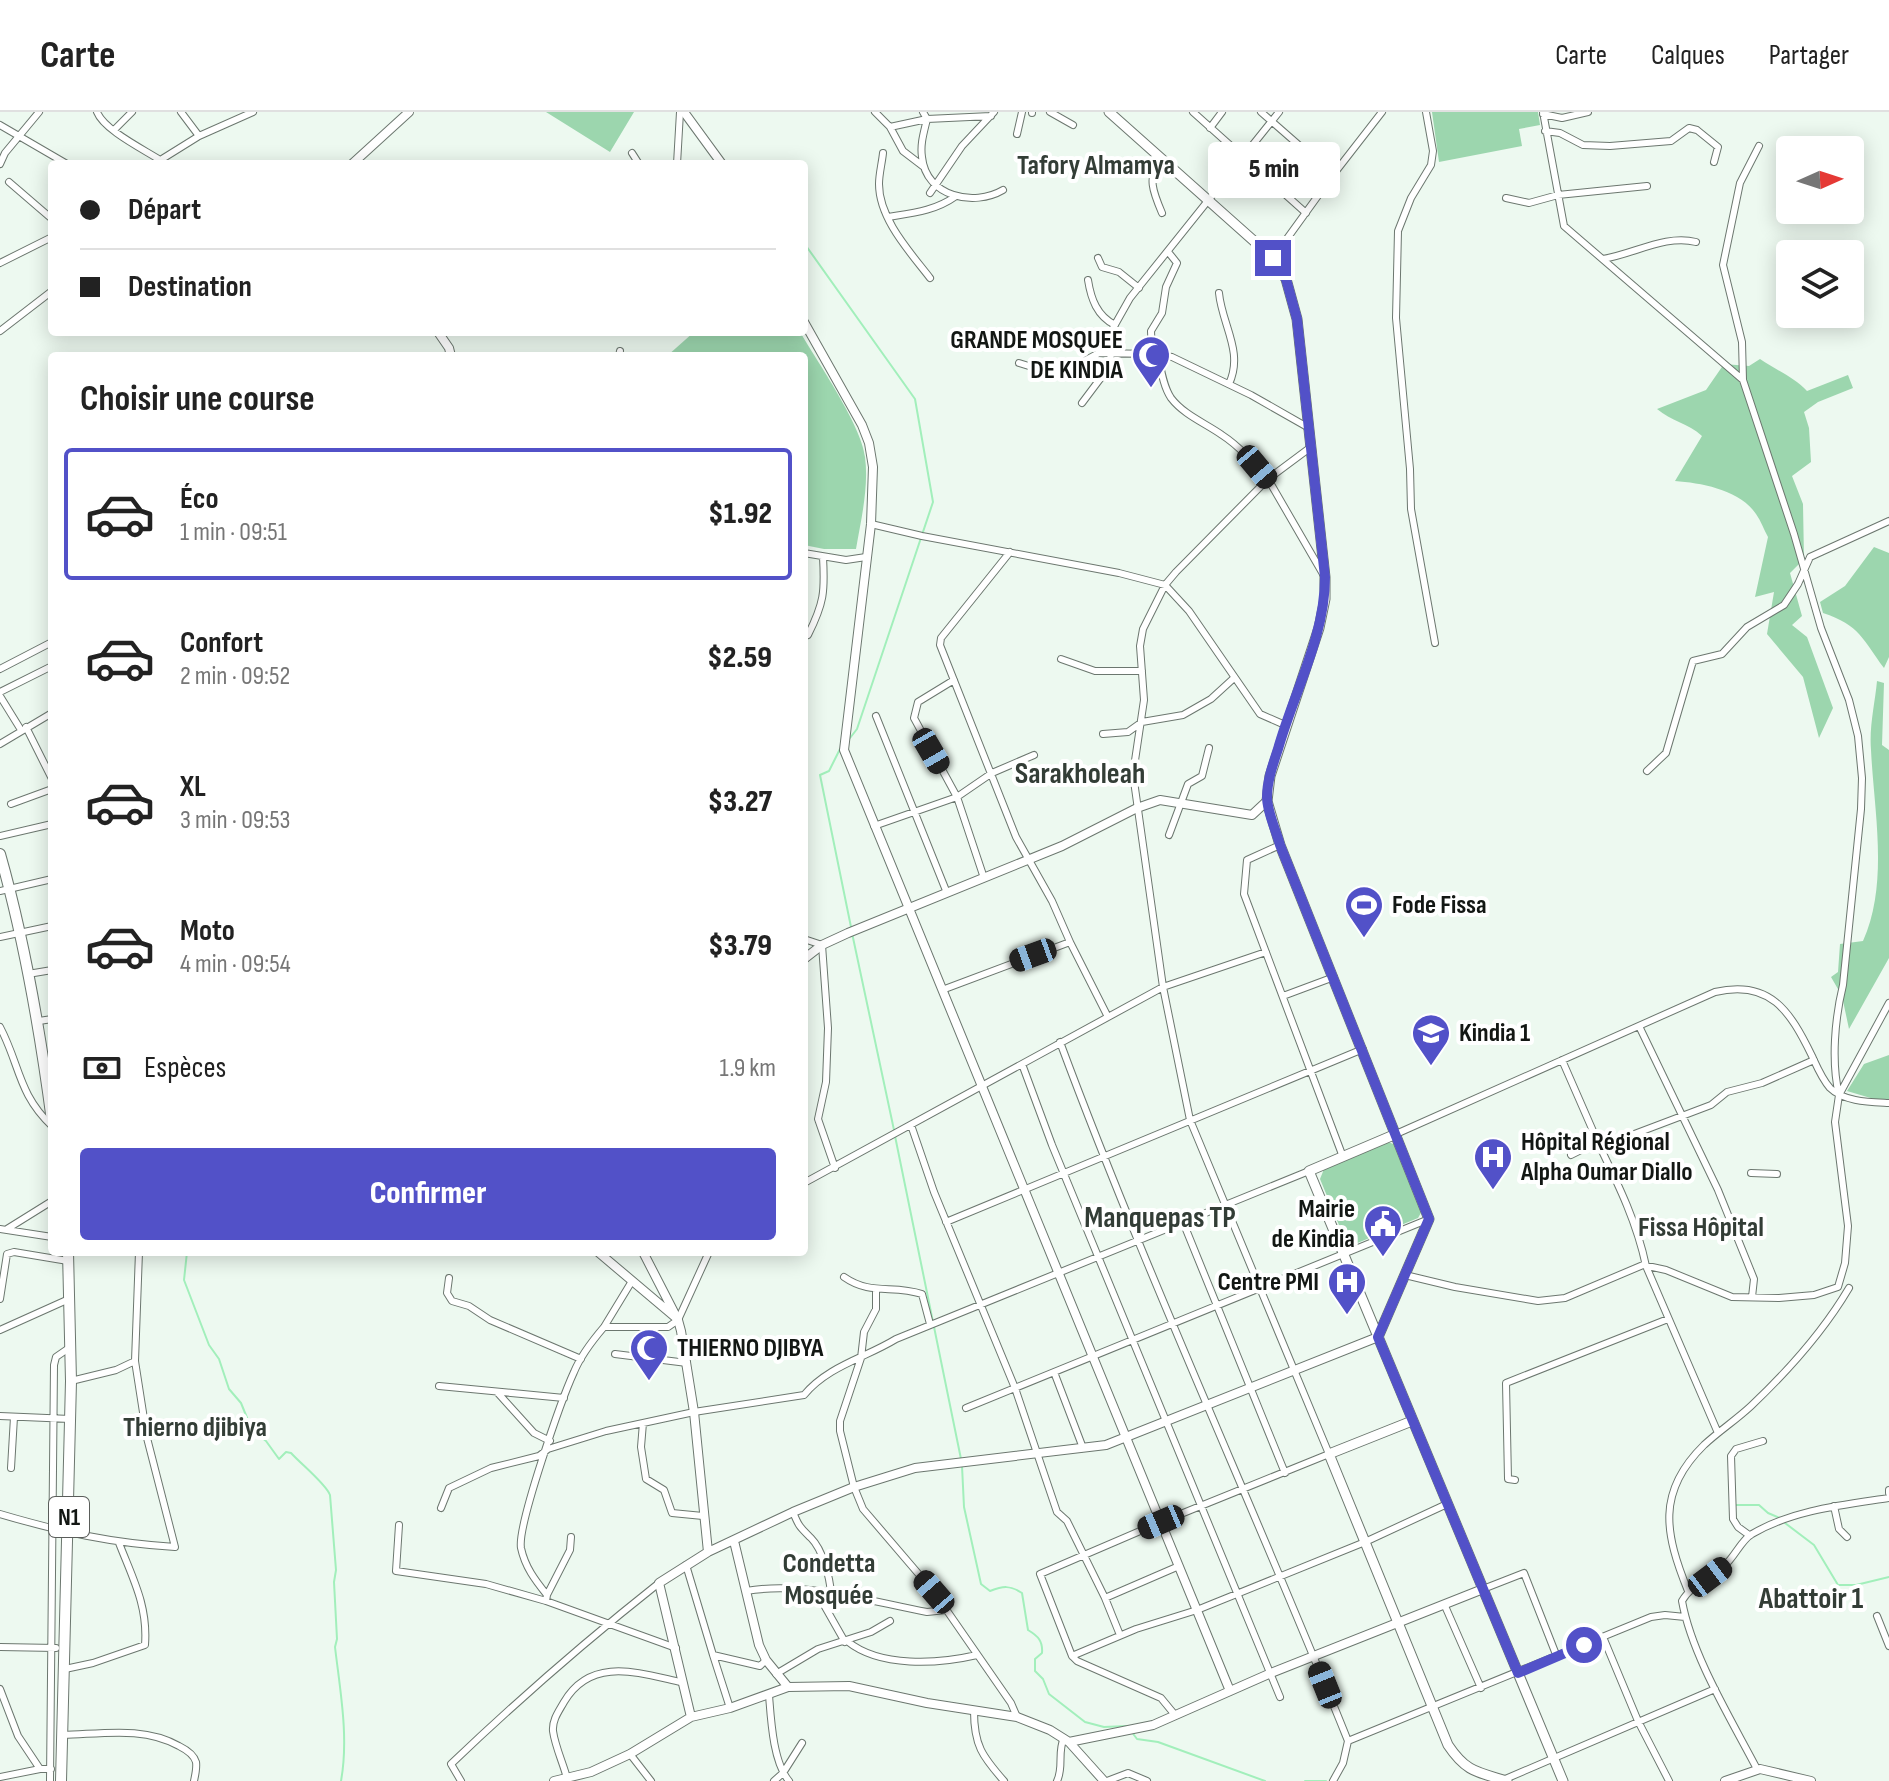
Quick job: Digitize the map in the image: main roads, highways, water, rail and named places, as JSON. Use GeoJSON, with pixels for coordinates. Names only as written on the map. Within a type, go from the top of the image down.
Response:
{"type":"FeatureCollection","features":[{"type":"Feature","properties":{"kind":"highway"},"geometry":{"type":"LineString","coordinates":[[0,854],[5,890],[21,932],[39,1021],[48,1092]]}},
{"type":"Feature","properties":{"kind":"highway","name":"N1"},"geometry":{"type":"LineString","coordinates":[[61,1781],[71,1381],[68,1257]]}},
{"type":"Feature","properties":{"kind":"main road"},"geometry":{"type":"LineString","coordinates":[[1109,112],[1273,258],[1286,279],[1297,319],[1325,577],[1323,616],[1285,725],[1270,776],[1267,801],[1280,845],[1429,1219],[1378,1337]]}},
{"type":"Feature","properties":{"kind":"main road"},"geometry":{"type":"LineString","coordinates":[[1396,1134],[1309,1171],[1563,1781]]}},
{"type":"Feature","properties":{"kind":"main road"},"geometry":{"type":"LineString","coordinates":[[1412,1421],[1329,1454],[1448,1745],[1459,1762],[1470,1771],[1505,1780]]}},
{"type":"Feature","properties":{"kind":"waterway"},"geometry":{"type":"LineString","coordinates":[[808,249],[915,399],[933,502],[857,729],[850,738]]}},
{"type":"Feature","properties":{"kind":"waterway"},"geometry":{"type":"LineString","coordinates":[[840,749],[829,771],[820,775],[851,927]]}},
{"type":"Feature","properties":{"kind":"waterway"},"geometry":{"type":"LineString","coordinates":[[852,933],[894,1130]]}},
{"type":"Feature","properties":{"kind":"waterway"},"geometry":{"type":"LineString","coordinates":[[895,1136],[961,1459]]}},
{"type":"Feature","properties":{"kind":"waterway"},"geometry":{"type":"LineString","coordinates":[[187,1256],[184,1280],[209,1345],[219,1359],[229,1389],[241,1403],[252,1430],[266,1441],[279,1459],[286,1452],[291,1453],[330,1495],[336,1570],[335,1647],[344,1731],[341,1781]]}},
{"type":"Feature","properties":{"kind":"waterway"},"geometry":{"type":"LineString","coordinates":[[962,1466],[964,1507],[981,1584],[990,1591],[1006,1587],[1022,1593],[1028,1630],[1042,1645],[1042,1653],[1035,1659],[1035,1671],[1043,1679],[1049,1694],[1085,1722],[1104,1727],[1127,1726]]}},
{"type":"Feature","properties":{"kind":"waterway"},"geometry":{"type":"LineString","coordinates":[[1736,1505],[1759,1505],[1780,1518]]}},
{"type":"Feature","properties":{"kind":"waterway"},"geometry":{"type":"LineString","coordinates":[[1785,1523],[1814,1545],[1838,1585],[1856,1585],[1889,1577]]}},
{"type":"Feature","properties":{"kind":"waterway"},"geometry":{"type":"LineString","coordinates":[[1131,1731],[1137,1739],[1158,1742],[1265,1781]]}},
{"type":"Feature","properties":{"kind":"waterway"},"geometry":{"type":"LineString","coordinates":[[1305,1781],[1326,1781]]}},
{"type":"Feature","properties":{"kind":"place","name":"GRANDE MOSQUEE DE KINDIA"},"geometry":{"type":"Point","coordinates":[1151,389]}},
{"type":"Feature","properties":{"kind":"place","name":"Fode Fissa"},"geometry":{"type":"Point","coordinates":[1364,939]}},
{"type":"Feature","properties":{"kind":"place","name":"Kindia 1"},"geometry":{"type":"Point","coordinates":[1431,1067]}},
{"type":"Feature","properties":{"kind":"place","name":"Hôpital Régional Alpha Oumar Diallo"},"geometry":{"type":"Point","coordinates":[1493,1191]}},
{"type":"Feature","properties":{"kind":"place","name":"Mairie de Kindia"},"geometry":{"type":"Point","coordinates":[1383,1258]}},
{"type":"Feature","properties":{"kind":"place","name":"Centre PMI"},"geometry":{"type":"Point","coordinates":[1347,1316]}},
{"type":"Feature","properties":{"kind":"place","name":"THIERNO DJIBYA"},"geometry":{"type":"Point","coordinates":[649,1382]}},
{"type":"Feature","properties":{"kind":"district","name":"Tafory Almamya"},"geometry":{"type":"Point","coordinates":[1096,165]}},
{"type":"Feature","properties":{"kind":"district","name":"Sarakholeah"},"geometry":{"type":"Point","coordinates":[1080,774]}},
{"type":"Feature","properties":{"kind":"district","name":"Manquepas TP"},"geometry":{"type":"Point","coordinates":[1160,1218]}},
{"type":"Feature","properties":{"kind":"district","name":"Fissa Hôpital"},"geometry":{"type":"Point","coordinates":[1701,1227]}},
{"type":"Feature","properties":{"kind":"district","name":"Thierno djibiya"},"geometry":{"type":"Point","coordinates":[195,1427]}},
{"type":"Feature","properties":{"kind":"district","name":"Сondetta Mosquée"},"geometry":{"type":"Point","coordinates":[829,1579]}},
{"type":"Feature","properties":{"kind":"district","name":"Abattoir 1"},"geometry":{"type":"Point","coordinates":[1811,1599]}}]}
